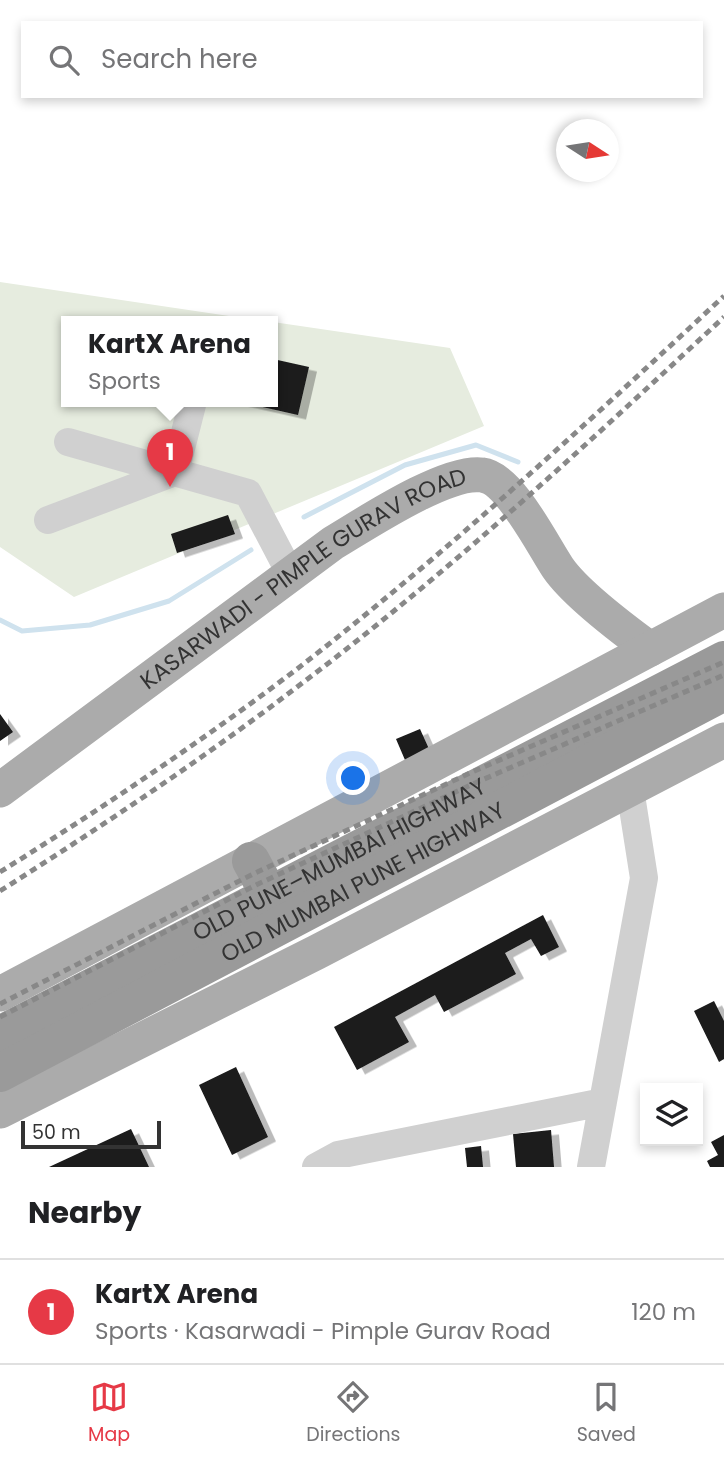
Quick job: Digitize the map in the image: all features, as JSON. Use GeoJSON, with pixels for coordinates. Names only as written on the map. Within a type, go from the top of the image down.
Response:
{"type":"FeatureCollection","features":[{"type":"Feature","properties":{"kind":"highway","name":"OLD PUNE–MUMBAI HIGHWAY"},"geometry":{"type":"LineString","coordinates":[[0,1035],[724,660]]}},
{"type":"Feature","properties":{"kind":"highway","name":"OLD MUMBAI PUNE HIGHWAY"},"geometry":{"type":"LineString","coordinates":[[0,1073],[724,692]]}},
{"type":"Feature","properties":{"kind":"highway"},"geometry":{"type":"LineString","coordinates":[[251,861],[270,895]]}},
{"type":"Feature","properties":{"kind":"main road","name":"KASARWADI - PIMPLE GURAV ROAD"},"geometry":{"type":"LineString","coordinates":[[0,790],[291,575],[383,512],[468,475],[489,476],[527,517],[559,571],[625,631],[650,649]]}},
{"type":"Feature","properties":{"kind":"main road"},"geometry":{"type":"LineString","coordinates":[[0,994],[724,610]]}},
{"type":"Feature","properties":{"kind":"main road"},"geometry":{"type":"LineString","coordinates":[[0,1111],[317,952],[724,740]]}},
{"type":"Feature","properties":{"kind":"street"},"geometry":{"type":"LineString","coordinates":[[175,472],[191,407]]}},
{"type":"Feature","properties":{"kind":"street"},"geometry":{"type":"LineString","coordinates":[[68,442],[248,493],[291,575]]}},
{"type":"Feature","properties":{"kind":"street"},"geometry":{"type":"LineString","coordinates":[[48,520],[175,472]]}},
{"type":"Feature","properties":{"kind":"street"},"geometry":{"type":"LineString","coordinates":[[591,1167],[644,878],[630,789]]}},
{"type":"Feature","properties":{"kind":"street"},"geometry":{"type":"LineString","coordinates":[[316,1167],[338,1155],[603,1102]]}},
{"type":"Feature","properties":{"kind":"shaded area"},"geometry":{"type":"Polygon","coordinates":[[[0,282],[228,316],[61,316],[61,407],[278,407],[278,323],[450,348],[484,426],[74,597],[0,547],[0,282]]]}},
{"type":"Feature","properties":{"kind":"building"},"geometry":{"type":"Polygon","coordinates":[[[278,360],[309,367],[298,415],[262,407],[278,407],[278,360]]]}},
{"type":"Feature","properties":{"kind":"building"},"geometry":{"type":"Polygon","coordinates":[[[228,515],[235,534],[177,553],[171,534],[228,515]]]}},
{"type":"Feature","properties":{"kind":"building"},"geometry":{"type":"Polygon","coordinates":[[[0,714],[13,732],[0,741],[0,714]]]}},
{"type":"Feature","properties":{"kind":"building"},"geometry":{"type":"Polygon","coordinates":[[[420,729],[429,749],[405,760],[396,739],[420,729]]]}},
{"type":"Feature","properties":{"kind":"building"},"geometry":{"type":"Polygon","coordinates":[[[543,915],[559,947],[541,956],[531,939],[505,953],[516,974],[444,1012],[435,995],[395,1017],[409,1042],[357,1070],[334,1027],[543,915]]]}},
{"type":"Feature","properties":{"kind":"building"},"geometry":{"type":"Polygon","coordinates":[[[714,1001],[724,1021],[724,1059],[719,1062],[694,1011],[714,1001]]]}},
{"type":"Feature","properties":{"kind":"building"},"geometry":{"type":"Polygon","coordinates":[[[236,1067],[268,1137],[232,1155],[199,1085],[236,1067]]]}},
{"type":"Feature","properties":{"kind":"building"},"geometry":{"type":"Polygon","coordinates":[[[131,1129],[149,1167],[49,1167],[131,1129]]]}},
{"type":"Feature","properties":{"kind":"building"},"geometry":{"type":"Polygon","coordinates":[[[551,1130],[554,1167],[516,1167],[513,1134],[551,1130]]]}},
{"type":"Feature","properties":{"kind":"building"},"geometry":{"type":"Polygon","coordinates":[[[724,1135],[724,1167],[710,1167],[707,1161],[718,1155],[711,1142],[724,1135]]]}},
{"type":"Feature","properties":{"kind":"building"},"geometry":{"type":"Polygon","coordinates":[[[481,1146],[483,1167],[467,1167],[465,1148],[481,1146]]]}},
{"type":"Feature","properties":{"kind":"waterway"},"geometry":{"type":"LineString","coordinates":[[304,517],[405,465],[476,445],[518,462]]}},
{"type":"Feature","properties":{"kind":"waterway"},"geometry":{"type":"LineString","coordinates":[[0,620],[22,631],[90,625],[169,601],[251,550]]}},
{"type":"Feature","properties":{"kind":"railway"},"geometry":{"type":"LineString","coordinates":[[0,872],[188,748],[353,625],[515,487],[724,296]]}},
{"type":"Feature","properties":{"kind":"railway"},"geometry":{"type":"LineString","coordinates":[[0,891],[193,763],[360,638],[467,550],[724,317]]}},
{"type":"Feature","properties":{"kind":"railway"},"geometry":{"type":"LineString","coordinates":[[0,1004],[253,874],[470,773],[724,662]]}},
{"type":"Feature","properties":{"kind":"railway"},"geometry":{"type":"LineString","coordinates":[[0,1017],[258,884],[475,783],[724,675]]}},
{"type":"Feature","properties":{"kind":"place","name":"KartX Arena"},"geometry":{"type":"Point","coordinates":[170,487]}}]}
